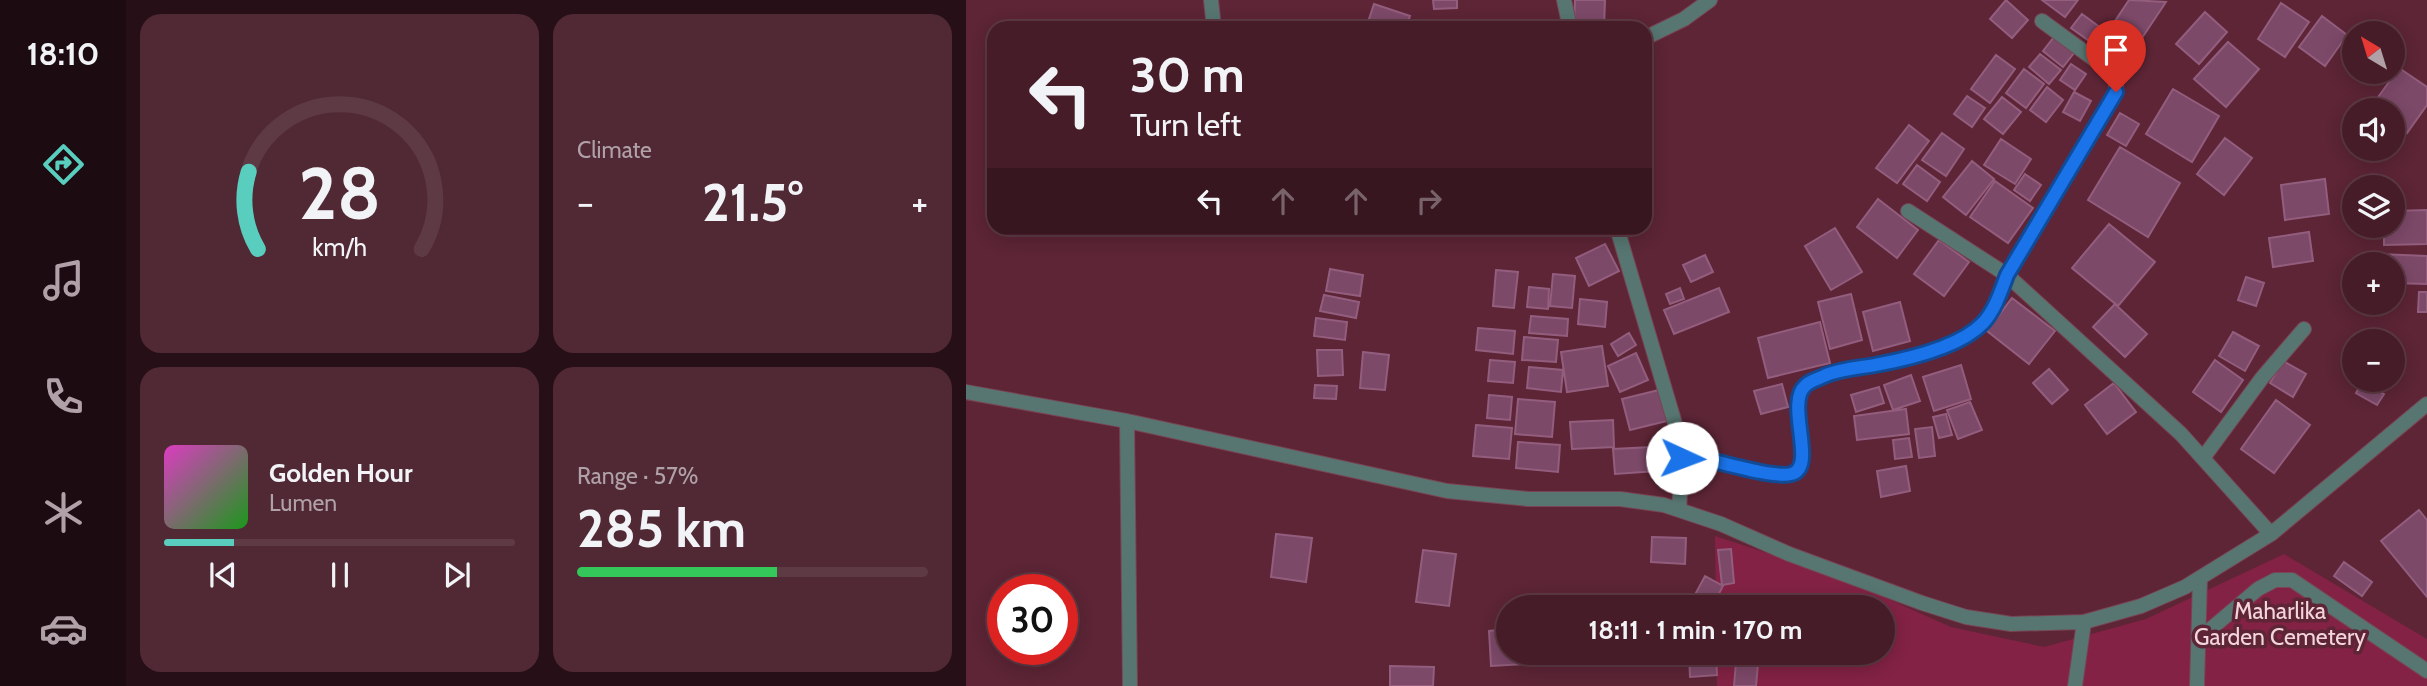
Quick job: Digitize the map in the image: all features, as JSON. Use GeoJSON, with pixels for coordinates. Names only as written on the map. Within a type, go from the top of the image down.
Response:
{"type":"FeatureCollection","features":[{"type":"Feature","properties":{"kind":"street"},"geometry":{"type":"LineString","coordinates":[[1211,0],[1213,21]]}},
{"type":"Feature","properties":{"kind":"street"},"geometry":{"type":"LineString","coordinates":[[1564,0],[1568,21]]}},
{"type":"Feature","properties":{"kind":"street"},"geometry":{"type":"LineString","coordinates":[[1652,35],[1684,19],[1710,0]]}},
{"type":"Feature","properties":{"kind":"street"},"geometry":{"type":"LineString","coordinates":[[1681,454],[1766,472],[1792,474],[1799,469],[1803,457],[1797,403],[1805,385],[1832,372],[1900,360],[1960,340],[1984,322],[1998,299],[2007,275],[2116,92],[2113,73],[2042,21]]}},
{"type":"Feature","properties":{"kind":"street"},"geometry":{"type":"LineString","coordinates":[[1908,211],[2007,275],[2181,434],[2271,534]]}},
{"type":"Feature","properties":{"kind":"street"},"geometry":{"type":"LineString","coordinates":[[1619,235],[1665,382],[1681,454],[1679,510]]}},
{"type":"Feature","properties":{"kind":"street"},"geometry":{"type":"LineString","coordinates":[[2203,458],[2262,378],[2304,330]]}},
{"type":"Feature","properties":{"kind":"street"},"geometry":{"type":"LineString","coordinates":[[966,392],[1127,421],[1447,491],[1528,499],[1620,499],[1664,505],[1721,524],[1789,554],[1966,617],[2011,624],[2084,622],[2141,606],[2185,587],[2271,534],[2427,404]]}},
{"type":"Feature","properties":{"kind":"street"},"geometry":{"type":"LineString","coordinates":[[1127,421],[1130,686]]}},
{"type":"Feature","properties":{"kind":"street"},"geometry":{"type":"LineString","coordinates":[[2197,686],[2200,578]]}},
{"type":"Feature","properties":{"kind":"street"},"geometry":{"type":"LineString","coordinates":[[2200,638],[2258,589],[2275,580],[2292,580],[2427,671]]}},
{"type":"Feature","properties":{"kind":"street"},"geometry":{"type":"LineString","coordinates":[[2075,686],[2084,622]]}},
{"type":"Feature","properties":{"kind":"green space","name":"Maharlika Garden Cemetery"},"geometry":{"type":"Polygon","coordinates":[[[1715,536],[1834,575],[1879,595],[1716,595],[1715,536]]]}},
{"type":"Feature","properties":{"kind":"green space","name":"Maharlika Garden Cemetery"},"geometry":{"type":"Polygon","coordinates":[[[2284,554],[2427,639],[2427,686],[1717,686],[1716,665],[1895,665],[1895,602],[1951,627],[2044,647],[2146,619],[2284,554]]]}},
{"type":"Feature","properties":{"kind":"building"},"geometry":{"type":"Polygon","coordinates":[[[1433,0],[1457,0],[1457,8],[1434,9],[1433,0]]]}},
{"type":"Feature","properties":{"kind":"building"},"geometry":{"type":"Polygon","coordinates":[[[1575,0],[1605,0],[1604,21],[1574,21],[1575,0]]]}},
{"type":"Feature","properties":{"kind":"building"},"geometry":{"type":"Polygon","coordinates":[[[2006,0],[2028,20],[2012,38],[1990,19],[2006,0]]]}},
{"type":"Feature","properties":{"kind":"building"},"geometry":{"type":"Polygon","coordinates":[[[2042,0],[2078,0],[2065,17],[2042,0]]]}},
{"type":"Feature","properties":{"kind":"building"},"geometry":{"type":"Polygon","coordinates":[[[2129,0],[2166,2],[2142,38],[2115,21],[2129,0]]]}},
{"type":"Feature","properties":{"kind":"building"},"geometry":{"type":"Polygon","coordinates":[[[2281,3],[2309,22],[2285,57],[2258,39],[2281,3]]]}},
{"type":"Feature","properties":{"kind":"building"},"geometry":{"type":"Polygon","coordinates":[[[1374,4],[1410,16],[1408,21],[1368,21],[1374,4]]]}},
{"type":"Feature","properties":{"kind":"building"},"geometry":{"type":"Polygon","coordinates":[[[2205,12],[2227,32],[2199,64],[2176,44],[2205,12]]]}},
{"type":"Feature","properties":{"kind":"building"},"geometry":{"type":"Polygon","coordinates":[[[2082,14],[2105,31],[2095,45],[2071,28],[2082,14]]]}},
{"type":"Feature","properties":{"kind":"building"},"geometry":{"type":"Polygon","coordinates":[[[2322,16],[2342,31],[2342,42],[2325,66],[2299,47],[2322,16]]]}},
{"type":"Feature","properties":{"kind":"building"},"geometry":{"type":"Polygon","coordinates":[[[2115,36],[2138,53],[2119,76],[2097,59],[2115,36]]]}},
{"type":"Feature","properties":{"kind":"building"},"geometry":{"type":"Polygon","coordinates":[[[2054,37],[2074,53],[2063,67],[2043,51],[2054,37]]]}},
{"type":"Feature","properties":{"kind":"building"},"geometry":{"type":"Polygon","coordinates":[[[2228,42],[2259,69],[2226,107],[2194,79],[2228,42]]]}},
{"type":"Feature","properties":{"kind":"building"},"geometry":{"type":"Polygon","coordinates":[[[2040,54],[2061,70],[2049,84],[2029,67],[2040,54]]]}},
{"type":"Feature","properties":{"kind":"building"},"geometry":{"type":"Polygon","coordinates":[[[1996,55],[2015,69],[1990,103],[1971,89],[1996,55]]]}},
{"type":"Feature","properties":{"kind":"building"},"geometry":{"type":"Polygon","coordinates":[[[2071,64],[2086,74],[2075,90],[2060,80],[2071,64]]]}},
{"type":"Feature","properties":{"kind":"building"},"geometry":{"type":"Polygon","coordinates":[[[2024,69],[2044,84],[2026,108],[2006,93],[2024,69]]]}},
{"type":"Feature","properties":{"kind":"building"},"geometry":{"type":"Polygon","coordinates":[[[2405,72],[2427,87],[2427,105],[2407,133],[2405,98],[2377,98],[2388,84],[2405,84],[2405,72]]]}},
{"type":"Feature","properties":{"kind":"building"},"geometry":{"type":"Polygon","coordinates":[[[2047,87],[2063,100],[2046,122],[2030,110],[2047,87]]]}},
{"type":"Feature","properties":{"kind":"building"},"geometry":{"type":"Polygon","coordinates":[[[2173,89],[2219,116],[2192,162],[2146,134],[2173,89]]]}},
{"type":"Feature","properties":{"kind":"building"},"geometry":{"type":"Polygon","coordinates":[[[2074,92],[2091,101],[2080,121],[2063,112],[2074,92]]]}},
{"type":"Feature","properties":{"kind":"building"},"geometry":{"type":"Polygon","coordinates":[[[1967,96],[1985,108],[1972,127],[1954,114],[1967,96]]]}},
{"type":"Feature","properties":{"kind":"building"},"geometry":{"type":"Polygon","coordinates":[[[2002,97],[2021,112],[2003,134],[1984,119],[2002,97]]]}},
{"type":"Feature","properties":{"kind":"building"},"geometry":{"type":"Polygon","coordinates":[[[2120,113],[2139,124],[2126,146],[2107,135],[2120,113]]]}},
{"type":"Feature","properties":{"kind":"building"},"geometry":{"type":"Polygon","coordinates":[[[1909,125],[1929,141],[1897,183],[1876,168],[1909,125]]]}},
{"type":"Feature","properties":{"kind":"building"},"geometry":{"type":"Polygon","coordinates":[[[1942,133],[1964,149],[1946,176],[1922,160],[1942,133]]]}},
{"type":"Feature","properties":{"kind":"building"},"geometry":{"type":"Polygon","coordinates":[[[2225,138],[2252,158],[2224,195],[2197,174],[2225,138]]]}},
{"type":"Feature","properties":{"kind":"building"},"geometry":{"type":"Polygon","coordinates":[[[2001,139],[2031,159],[2015,184],[1984,165],[2001,139]]]}},
{"type":"Feature","properties":{"kind":"building"},"geometry":{"type":"Polygon","coordinates":[[[2120,147],[2180,183],[2148,237],[2088,200],[2120,147]]]}},
{"type":"Feature","properties":{"kind":"building"},"geometry":{"type":"Polygon","coordinates":[[[1972,161],[1994,179],[1966,215],[1943,197],[1972,161]]]}},
{"type":"Feature","properties":{"kind":"building"},"geometry":{"type":"Polygon","coordinates":[[[1917,165],[1940,182],[1927,201],[1903,184],[1917,165]]]}},
{"type":"Feature","properties":{"kind":"building"},"geometry":{"type":"Polygon","coordinates":[[[2025,174],[2041,185],[2030,201],[2014,190],[2025,174]]]}},
{"type":"Feature","properties":{"kind":"building"},"geometry":{"type":"Polygon","coordinates":[[[2325,179],[2329,214],[2285,220],[2281,185],[2325,179]]]}},
{"type":"Feature","properties":{"kind":"building"},"geometry":{"type":"Polygon","coordinates":[[[1995,181],[2033,208],[2008,243],[1970,217],[1995,181]]]}},
{"type":"Feature","properties":{"kind":"building"},"geometry":{"type":"Polygon","coordinates":[[[1878,199],[1918,230],[1897,258],[1857,227],[1878,199]]]}},
{"type":"Feature","properties":{"kind":"building"},"geometry":{"type":"Polygon","coordinates":[[[2427,210],[2427,244],[2384,245],[2384,238],[2405,238],[2405,211],[2427,210]]]}},
{"type":"Feature","properties":{"kind":"building"},"geometry":{"type":"Polygon","coordinates":[[[2109,224],[2155,262],[2118,306],[2072,268],[2109,224]]]}},
{"type":"Feature","properties":{"kind":"building"},"geometry":{"type":"Polygon","coordinates":[[[1835,228],[1862,272],[1831,290],[1805,246],[1835,228]]]}},
{"type":"Feature","properties":{"kind":"building"},"geometry":{"type":"Polygon","coordinates":[[[2309,232],[2313,261],[2273,267],[2269,238],[2309,232]]]}},
{"type":"Feature","properties":{"kind":"building"},"geometry":{"type":"Polygon","coordinates":[[[1939,240],[1969,262],[1944,296],[1914,274],[1939,240]]]}},
{"type":"Feature","properties":{"kind":"building"},"geometry":{"type":"Polygon","coordinates":[[[1605,244],[1619,271],[1589,286],[1576,258],[1605,244]]]}},
{"type":"Feature","properties":{"kind":"building"},"geometry":{"type":"Polygon","coordinates":[[[1705,255],[1713,272],[1691,282],[1683,265],[1705,255]]]}},
{"type":"Feature","properties":{"kind":"building"},"geometry":{"type":"Polygon","coordinates":[[[2405,255],[2427,256],[2427,284],[2405,283],[2405,255]]]}},
{"type":"Feature","properties":{"kind":"building"},"geometry":{"type":"Polygon","coordinates":[[[1330,269],[1363,275],[1360,296],[1326,291],[1330,269]]]}},
{"type":"Feature","properties":{"kind":"building"},"geometry":{"type":"Polygon","coordinates":[[[1496,270],[1518,272],[1514,308],[1493,306],[1496,270]]]}},
{"type":"Feature","properties":{"kind":"building"},"geometry":{"type":"Polygon","coordinates":[[[1553,274],[1575,276],[1572,308],[1550,306],[1553,274]]]}},
{"type":"Feature","properties":{"kind":"building"},"geometry":{"type":"Polygon","coordinates":[[[2246,277],[2264,283],[2256,306],[2238,300],[2246,277]]]}},
{"type":"Feature","properties":{"kind":"building"},"geometry":{"type":"Polygon","coordinates":[[[1529,287],[1549,289],[1548,309],[1527,307],[1529,287]]]}},
{"type":"Feature","properties":{"kind":"building"},"geometry":{"type":"Polygon","coordinates":[[[1680,288],[1684,299],[1670,304],[1666,294],[1680,288]]]}},
{"type":"Feature","properties":{"kind":"building"},"geometry":{"type":"Polygon","coordinates":[[[1719,288],[1729,312],[1674,334],[1664,310],[1719,288]]]}},
{"type":"Feature","properties":{"kind":"building"},"geometry":{"type":"Polygon","coordinates":[[[2419,292],[2427,292],[2427,312],[2418,312],[2419,292]]]}},
{"type":"Feature","properties":{"kind":"building"},"geometry":{"type":"Polygon","coordinates":[[[1851,294],[1862,340],[1830,349],[1818,302],[1851,294]]]}},
{"type":"Feature","properties":{"kind":"building"},"geometry":{"type":"Polygon","coordinates":[[[1324,295],[1359,302],[1356,318],[1320,311],[1324,295]]]}},
{"type":"Feature","properties":{"kind":"building"},"geometry":{"type":"Polygon","coordinates":[[[2012,298],[2055,331],[2029,364],[1987,331],[2012,298]]]}},
{"type":"Feature","properties":{"kind":"building"},"geometry":{"type":"Polygon","coordinates":[[[1580,299],[1607,302],[1605,327],[1578,324],[1580,299]]]}},
{"type":"Feature","properties":{"kind":"building"},"geometry":{"type":"Polygon","coordinates":[[[1900,302],[1910,341],[1873,351],[1863,312],[1900,302]]]}},
{"type":"Feature","properties":{"kind":"building"},"geometry":{"type":"Polygon","coordinates":[[[2115,304],[2147,334],[2125,357],[2093,327],[2115,304]]]}},
{"type":"Feature","properties":{"kind":"building"},"geometry":{"type":"Polygon","coordinates":[[[1531,316],[1568,319],[1567,336],[1529,333],[1531,316]]]}},
{"type":"Feature","properties":{"kind":"building"},"geometry":{"type":"Polygon","coordinates":[[[1316,318],[1347,322],[1345,340],[1314,336],[1316,318]]]}},
{"type":"Feature","properties":{"kind":"building"},"geometry":{"type":"Polygon","coordinates":[[[1820,322],[1830,363],[1768,378],[1758,338],[1820,322]]]}},
{"type":"Feature","properties":{"kind":"building"},"geometry":{"type":"Polygon","coordinates":[[[1478,328],[1515,331],[1513,354],[1476,350],[1478,328]]]}},
{"type":"Feature","properties":{"kind":"building"},"geometry":{"type":"Polygon","coordinates":[[[2233,332],[2259,346],[2245,371],[2219,356],[2233,332]]]}},
{"type":"Feature","properties":{"kind":"building"},"geometry":{"type":"Polygon","coordinates":[[[1629,333],[1636,345],[1618,356],[1611,344],[1629,333]]]}},
{"type":"Feature","properties":{"kind":"building"},"geometry":{"type":"Polygon","coordinates":[[[1524,337],[1558,340],[1556,362],[1522,360],[1524,337]]]}},
{"type":"Feature","properties":{"kind":"building"},"geometry":{"type":"Polygon","coordinates":[[[1602,346],[1608,386],[1567,392],[1561,352],[1602,346]]]}},
{"type":"Feature","properties":{"kind":"building"},"geometry":{"type":"Polygon","coordinates":[[[1317,350],[1342,350],[1343,375],[1318,376],[1317,350]]]}},
{"type":"Feature","properties":{"kind":"building"},"geometry":{"type":"Polygon","coordinates":[[[1363,352],[1389,355],[1385,390],[1360,388],[1363,352]]]}},
{"type":"Feature","properties":{"kind":"building"},"geometry":{"type":"Polygon","coordinates":[[[1636,353],[1648,380],[1620,392],[1608,366],[1636,353]]]}},
{"type":"Feature","properties":{"kind":"building"},"geometry":{"type":"Polygon","coordinates":[[[1490,360],[1515,362],[1513,383],[1488,381],[1490,360]]]}},
{"type":"Feature","properties":{"kind":"building"},"geometry":{"type":"Polygon","coordinates":[[[2215,360],[2243,380],[2221,412],[2193,392],[2215,360]]]}},
{"type":"Feature","properties":{"kind":"building"},"geometry":{"type":"Polygon","coordinates":[[[2283,361],[2306,374],[2293,397],[2270,383],[2283,361]]]}},
{"type":"Feature","properties":{"kind":"building"},"geometry":{"type":"Polygon","coordinates":[[[1961,365],[1971,399],[1934,411],[1923,377],[1961,365]]]}},
{"type":"Feature","properties":{"kind":"building"},"geometry":{"type":"Polygon","coordinates":[[[1529,367],[1563,370],[1561,392],[1527,388],[1529,367]]]}},
{"type":"Feature","properties":{"kind":"building"},"geometry":{"type":"Polygon","coordinates":[[[2049,369],[2068,390],[2052,404],[2033,383],[2049,369]]]}},
{"type":"Feature","properties":{"kind":"building"},"geometry":{"type":"Polygon","coordinates":[[[1911,375],[1920,401],[1893,410],[1884,385],[1911,375]]]}},
{"type":"Feature","properties":{"kind":"building"},"geometry":{"type":"Polygon","coordinates":[[[2114,383],[2136,412],[2107,434],[2085,405],[2114,383]]]}},
{"type":"Feature","properties":{"kind":"building"},"geometry":{"type":"Polygon","coordinates":[[[1782,384],[1788,407],[1761,414],[1754,391],[1782,384]]]}},
{"type":"Feature","properties":{"kind":"building"},"geometry":{"type":"Polygon","coordinates":[[[1315,385],[1337,386],[1336,399],[1314,398],[1315,385]]]}},
{"type":"Feature","properties":{"kind":"building"},"geometry":{"type":"Polygon","coordinates":[[[1879,387],[1884,403],[1856,412],[1851,395],[1879,387]]]}},
{"type":"Feature","properties":{"kind":"building"},"geometry":{"type":"Polygon","coordinates":[[[1663,389],[1671,420],[1630,430],[1622,399],[1663,389]]]}},
{"type":"Feature","properties":{"kind":"building"},"geometry":{"type":"Polygon","coordinates":[[[2380,392],[2384,394],[2377,405],[2356,393],[2380,392]]]}},
{"type":"Feature","properties":{"kind":"building"},"geometry":{"type":"Polygon","coordinates":[[[1489,395],[1512,397],[1510,420],[1487,418],[1489,395]]]}},
{"type":"Feature","properties":{"kind":"building"},"geometry":{"type":"Polygon","coordinates":[[[1518,399],[1555,402],[1552,437],[1515,434],[1518,399]]]}},
{"type":"Feature","properties":{"kind":"building"},"geometry":{"type":"Polygon","coordinates":[[[2276,400],[2310,425],[2274,473],[2241,449],[2276,400]]]}},
{"type":"Feature","properties":{"kind":"building"},"geometry":{"type":"Polygon","coordinates":[[[1970,402],[1982,430],[1958,439],[1947,410],[1970,402]]]}},
{"type":"Feature","properties":{"kind":"building"},"geometry":{"type":"Polygon","coordinates":[[[1906,409],[1909,434],[1857,440],[1854,416],[1906,409]]]}},
{"type":"Feature","properties":{"kind":"building"},"geometry":{"type":"Polygon","coordinates":[[[1946,414],[1952,435],[1939,438],[1933,417],[1946,414]]]}},
{"type":"Feature","properties":{"kind":"building"},"geometry":{"type":"Polygon","coordinates":[[[1613,420],[1614,447],[1572,449],[1570,422],[1613,420]]]}},
{"type":"Feature","properties":{"kind":"building"},"geometry":{"type":"Polygon","coordinates":[[[1476,425],[1512,428],[1509,459],[1473,456],[1476,425]]]}},
{"type":"Feature","properties":{"kind":"building"},"geometry":{"type":"Polygon","coordinates":[[[1932,427],[1935,456],[1919,458],[1915,429],[1932,427]]]}},
{"type":"Feature","properties":{"kind":"building"},"geometry":{"type":"Polygon","coordinates":[[[1909,438],[1912,457],[1895,459],[1893,440],[1909,438]]]}},
{"type":"Feature","properties":{"kind":"building"},"geometry":{"type":"Polygon","coordinates":[[[1518,442],[1560,445],[1558,472],[1516,468],[1518,442]]]}},
{"type":"Feature","properties":{"kind":"building"},"geometry":{"type":"Polygon","coordinates":[[[1671,446],[1672,470],[1615,474],[1613,449],[1671,446]]]}},
{"type":"Feature","properties":{"kind":"building"},"geometry":{"type":"Polygon","coordinates":[[[1906,466],[1910,491],[1881,497],[1877,471],[1906,466]]]}},
{"type":"Feature","properties":{"kind":"building"},"geometry":{"type":"Polygon","coordinates":[[[2419,510],[2427,520],[2427,597],[2381,541],[2419,510]]]}},
{"type":"Feature","properties":{"kind":"building"},"geometry":{"type":"Polygon","coordinates":[[[1276,534],[1312,538],[1306,582],[1271,577],[1276,534]]]}},
{"type":"Feature","properties":{"kind":"building"},"geometry":{"type":"Polygon","coordinates":[[[1652,537],[1686,538],[1685,564],[1651,562],[1652,537]]]}},
{"type":"Feature","properties":{"kind":"building"},"geometry":{"type":"Polygon","coordinates":[[[1731,549],[1734,583],[1722,585],[1718,550],[1731,549]]]}},
{"type":"Feature","properties":{"kind":"building"},"geometry":{"type":"Polygon","coordinates":[[[1423,550],[1456,554],[1449,606],[1416,602],[1423,550]]]}},
{"type":"Feature","properties":{"kind":"building"},"geometry":{"type":"Polygon","coordinates":[[[2344,562],[2372,582],[2362,596],[2334,576],[2344,562]]]}},
{"type":"Feature","properties":{"kind":"building"},"geometry":{"type":"Polygon","coordinates":[[[1705,576],[1723,586],[1718,595],[1695,595],[1705,576]]]}},
{"type":"Feature","properties":{"kind":"building"},"geometry":{"type":"Polygon","coordinates":[[[1496,630],[1496,665],[1510,665],[1491,666],[1489,631],[1496,630]]]}},
{"type":"Feature","properties":{"kind":"building"},"geometry":{"type":"Polygon","coordinates":[[[1690,665],[1717,665],[1717,675],[1690,677],[1690,665]]]}},
{"type":"Feature","properties":{"kind":"building"},"geometry":{"type":"Polygon","coordinates":[[[1736,665],[1758,665],[1756,686],[1734,686],[1736,665]]]}},
{"type":"Feature","properties":{"kind":"building"},"geometry":{"type":"Polygon","coordinates":[[[1390,666],[1434,667],[1433,686],[1390,686],[1390,666]]]}},
{"type":"Feature","properties":{"kind":"route"},"geometry":{"type":"LineString","coordinates":[[1682,458],[1681,454],[1697,456],[1766,472],[1792,474],[1799,469],[1803,457],[1797,403],[1805,385],[1832,372],[1900,360],[1960,340],[1984,322],[1998,299],[2007,275],[2116,92]]}}]}
